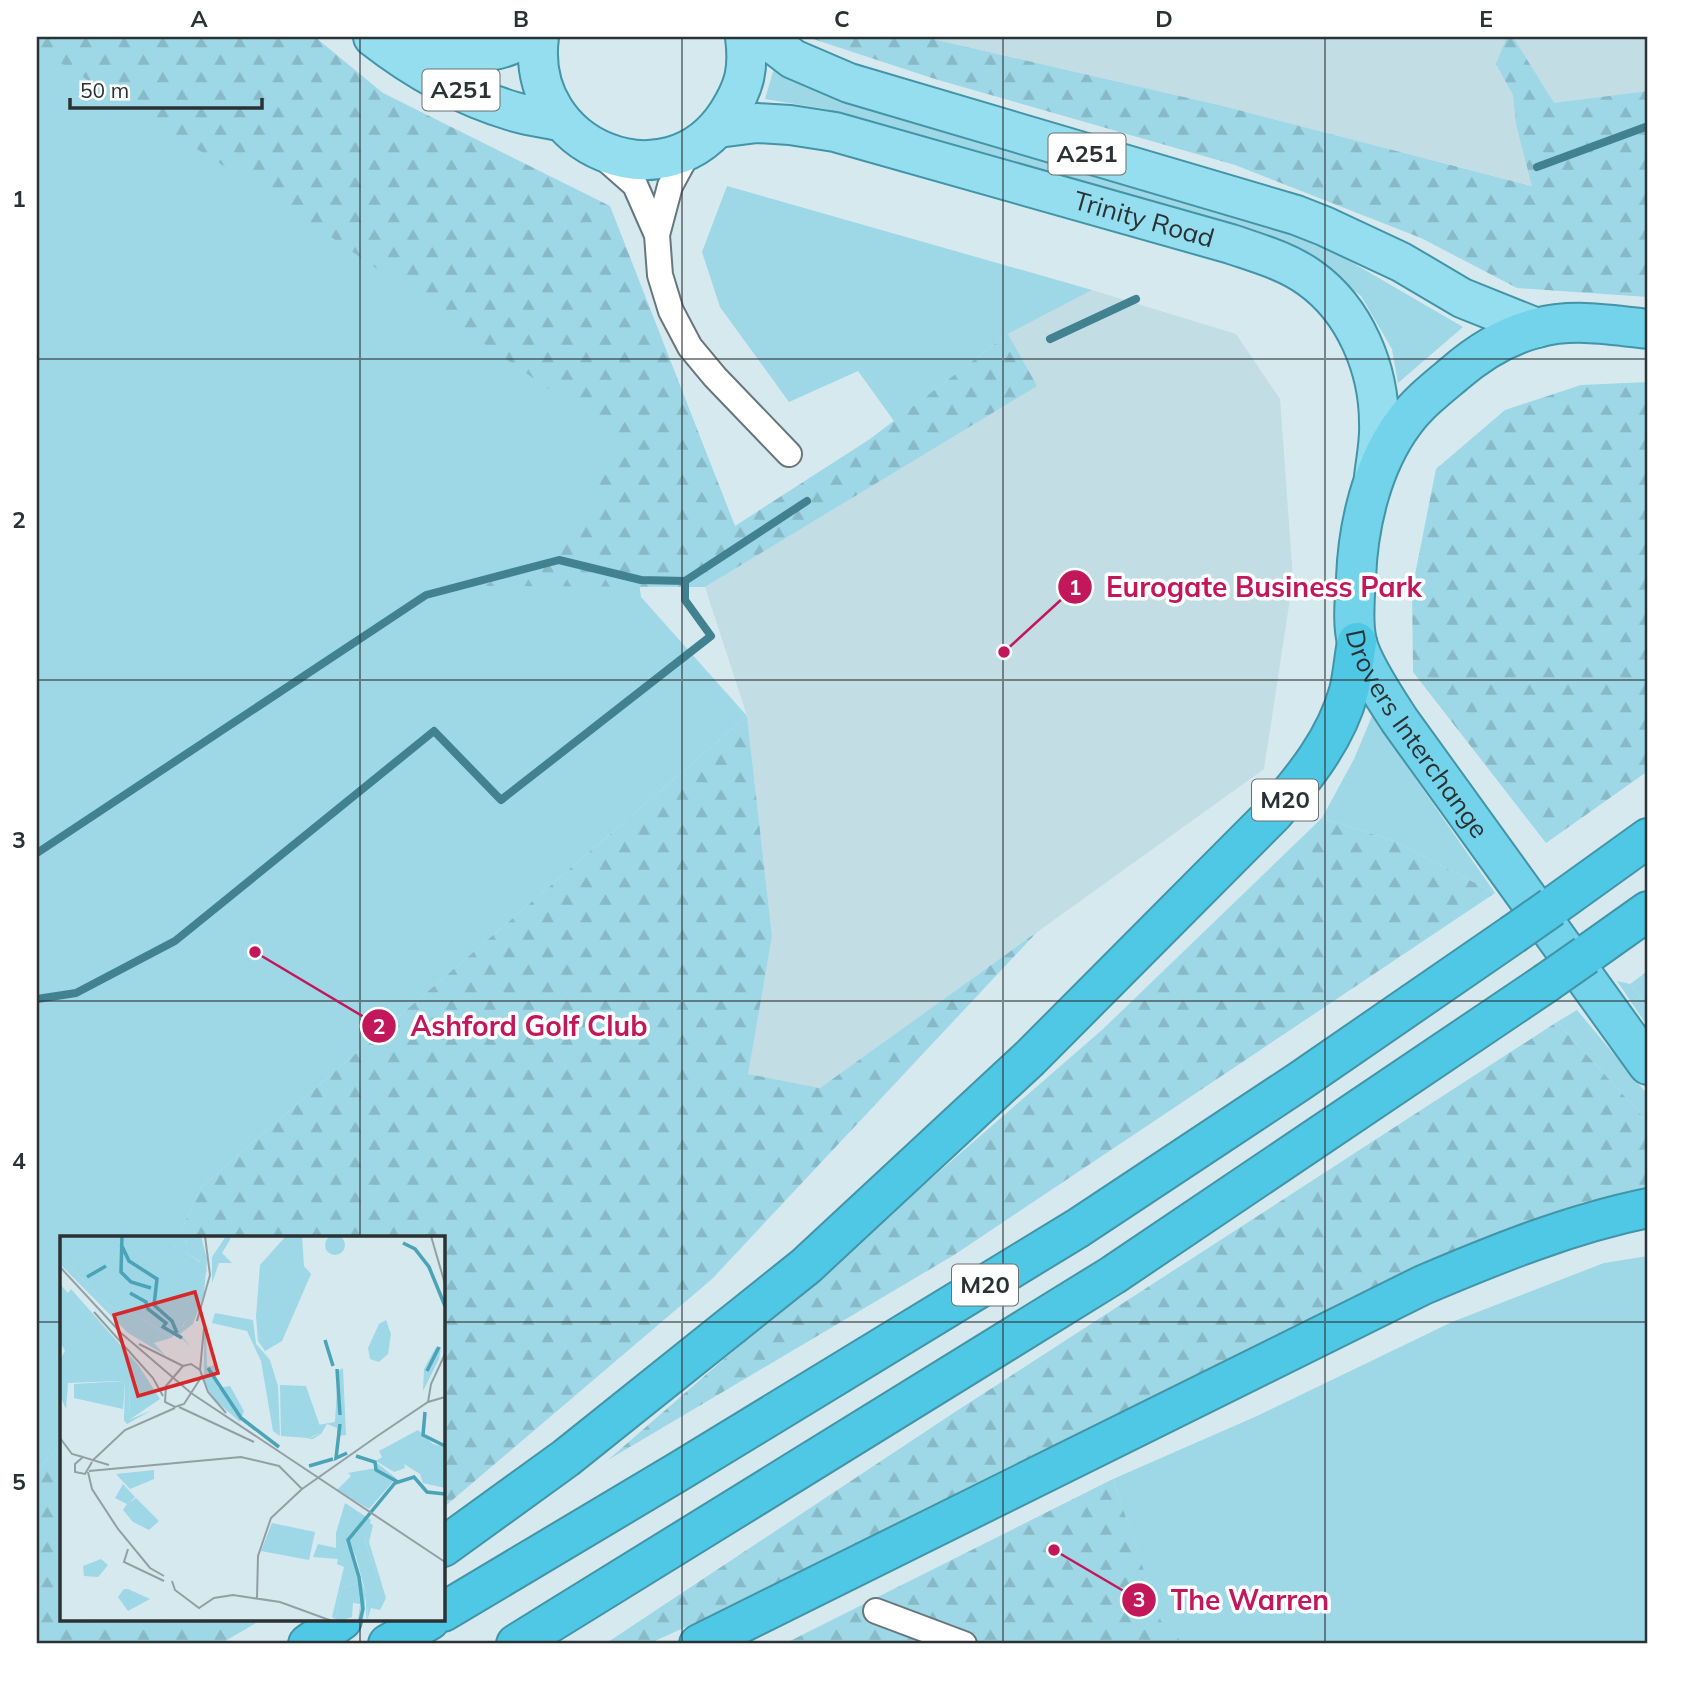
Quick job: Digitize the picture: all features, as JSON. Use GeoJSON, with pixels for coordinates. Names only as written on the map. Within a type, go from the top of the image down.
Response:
{"type":"FeatureCollection","features":[{"type":"Feature","properties":{"kind":"highway","name":"Drovers Interchange"},"geometry":{"type":"LineString","coordinates":[[1648,329],[1583,324],[1537,328],[1498,342],[1427,396],[1403,423],[1374,479],[1362,521],[1355,605],[1357,642],[1377,684],[1400,721],[1648,1065]]}},
{"type":"Feature","properties":{"kind":"highway","name":"M20"},"geometry":{"type":"LineString","coordinates":[[444,1546],[566,1458],[806,1266],[1030,1058],[1273,814],[1307,775],[1336,726],[1349,690],[1357,642]]}},
{"type":"Feature","properties":{"kind":"highway","name":"M20"},"geometry":{"type":"LineString","coordinates":[[444,1611],[1078,1228],[1300,1081],[1648,838]]}},
{"type":"Feature","properties":{"kind":"highway","name":"M20"},"geometry":{"type":"LineString","coordinates":[[516,1644],[1113,1275],[1546,983],[1648,911]]}},
{"type":"Feature","properties":{"kind":"highway"},"geometry":{"type":"LineString","coordinates":[[699,1644],[1423,1285],[1493,1255],[1562,1231],[1648,1208]]}},
{"type":"Feature","properties":{"kind":"highway"},"geometry":{"type":"LineString","coordinates":[[308,1644],[339,1622]]}},
{"type":"Feature","properties":{"kind":"highway"},"geometry":{"type":"LineString","coordinates":[[388,1644],[426,1622]]}},
{"type":"Feature","properties":{"kind":"main road","name":"Trinity Road"},"geometry":{"type":"LineString","coordinates":[[373,37],[406,62],[457,89],[512,111],[561,121]]}},
{"type":"Feature","properties":{"kind":"main road","name":"A251"},"geometry":{"type":"LineString","coordinates":[[394,37],[425,48],[471,51],[499,49],[525,37]]}},
{"type":"Feature","properties":{"kind":"main road","name":"Trinity Road"},"geometry":{"type":"LineString","coordinates":[[539,37],[536,57],[541,87],[561,121],[593,148],[634,160],[661,158],[704,139],[757,123],[835,132],[1231,244],[1280,262],[1310,278],[1337,303],[1367,353],[1376,385],[1379,424],[1374,479]]}},
{"type":"Feature","properties":{"kind":"main road"},"geometry":{"type":"LineString","coordinates":[[704,139],[742,91],[748,61],[746,37]]}},
{"type":"Feature","properties":{"kind":"main road","name":"Trinity Road"},"geometry":{"type":"LineString","coordinates":[[764,37],[793,59],[849,83],[1296,215],[1401,262],[1462,298],[1537,328]]}},
{"type":"Feature","properties":{"kind":"street"},"geometry":{"type":"LineString","coordinates":[[704,139],[670,186],[657,235],[660,275],[671,311],[690,346],[789,454]]}},
{"type":"Feature","properties":{"kind":"street"},"geometry":{"type":"LineString","coordinates":[[593,148],[635,185],[657,235]]}},
{"type":"Feature","properties":{"kind":"street"},"geometry":{"type":"LineString","coordinates":[[876,1611],[964,1644]]}},
{"type":"Feature","properties":{"kind":"shaded area"},"geometry":{"type":"Polygon","coordinates":[[[924,37],[1648,37],[1648,108],[1533,186],[1223,106],[924,37]]]}},
{"type":"Feature","properties":{"kind":"shaded area"},"geometry":{"type":"Polygon","coordinates":[[[1092,290],[1236,334],[1280,399],[1293,579],[1264,769],[820,1088],[747,1074],[772,936],[747,716],[705,587],[1036,386],[1008,334],[1092,290]]]}},
{"type":"Feature","properties":{"kind":"green space"},"geometry":{"type":"Polygon","coordinates":[[[37,37],[185,37],[619,438],[641,597],[747,716],[201,1187],[179,1236],[60,1236],[60,1445],[37,1470],[37,37]]]}},
{"type":"Feature","properties":{"kind":"green space"},"geometry":{"type":"Polygon","coordinates":[[[37,37],[315,37],[383,93],[610,206],[735,526],[870,439],[1008,334],[1037,386],[705,587],[484,586],[578,534],[619,438],[284,204],[37,48],[37,37]]]}},
{"type":"Feature","properties":{"kind":"green space"},"geometry":{"type":"Polygon","coordinates":[[[807,37],[924,37],[1223,106],[1532,186],[1516,124],[1513,95],[1496,64],[1507,37],[1513,37],[1554,103],[1648,91],[1648,297],[1517,288],[1421,238],[1235,165],[935,79],[807,37]]]}},
{"type":"Feature","properties":{"kind":"green space"},"geometry":{"type":"Polygon","coordinates":[[[775,65],[1254,219],[1341,256],[1463,327],[1398,383],[1392,349],[1361,296],[1306,252],[1251,232],[825,109],[765,99],[775,65]]]}},
{"type":"Feature","properties":{"kind":"green space"},"geometry":{"type":"Polygon","coordinates":[[[727,186],[1092,290],[1008,334],[894,421],[858,371],[789,402],[720,307],[702,252],[727,186]]]}},
{"type":"Feature","properties":{"kind":"green space"},"geometry":{"type":"Polygon","coordinates":[[[1648,382],[1648,771],[1546,843],[1413,672],[1412,590],[1436,469],[1505,410],[1581,385],[1648,382]]]}},
{"type":"Feature","properties":{"kind":"green space"},"geometry":{"type":"Polygon","coordinates":[[[747,716],[772,936],[748,1074],[820,1088],[1037,932],[712,1279],[444,1507],[444,1236],[179,1236],[201,1187],[747,716]]]}},
{"type":"Feature","properties":{"kind":"green space"},"geometry":{"type":"Polygon","coordinates":[[[1372,716],[1495,893],[1391,840],[1322,818],[1354,759],[1372,716]]]}},
{"type":"Feature","properties":{"kind":"green space"},"geometry":{"type":"Polygon","coordinates":[[[1322,818],[1391,840],[1495,893],[954,1255],[608,1460],[1103,1029],[1322,818]]]}},
{"type":"Feature","properties":{"kind":"green space"},"geometry":{"type":"Polygon","coordinates":[[[1648,971],[1648,1007],[1630,984],[1648,971]]]}},
{"type":"Feature","properties":{"kind":"green space"},"geometry":{"type":"Polygon","coordinates":[[[1617,981],[1630,984],[1648,1007],[1648,1027],[1617,981]]]}},
{"type":"Feature","properties":{"kind":"green space"},"geometry":{"type":"Polygon","coordinates":[[[1577,1010],[1648,1095],[1648,1126],[1647,1121],[1557,1022],[1577,1010]]]}},
{"type":"Feature","properties":{"kind":"green space"},"geometry":{"type":"Polygon","coordinates":[[[1557,1022],[1647,1121],[1648,1191],[1583,1202],[1056,1445],[781,1584],[648,1644],[605,1644],[955,1412],[1557,1022]]]}},
{"type":"Feature","properties":{"kind":"green space"},"geometry":{"type":"Polygon","coordinates":[[[1648,1256],[1648,1644],[1184,1644],[1161,1622],[1113,1479],[1257,1416],[1452,1322],[1604,1263],[1648,1256]]]}},
{"type":"Feature","properties":{"kind":"green space"},"geometry":{"type":"Polygon","coordinates":[[[60,1445],[60,1622],[258,1622],[220,1644],[37,1644],[37,1470],[60,1445]]]}},
{"type":"Feature","properties":{"kind":"green space"},"geometry":{"type":"Polygon","coordinates":[[[1113,1479],[1161,1621],[1184,1644],[784,1644],[1113,1479]]]}},
{"type":"Feature","properties":{"kind":"waterway"},"geometry":{"type":"LineString","coordinates":[[1537,167],[1648,126]]}},
{"type":"Feature","properties":{"kind":"waterway"},"geometry":{"type":"LineString","coordinates":[[1050,339],[1136,299]]}},
{"type":"Feature","properties":{"kind":"waterway"},"geometry":{"type":"LineString","coordinates":[[37,853],[426,595],[559,560],[641,580],[685,581],[807,501]]}},
{"type":"Feature","properties":{"kind":"waterway"},"geometry":{"type":"LineString","coordinates":[[37,999],[76,993],[175,941],[434,731],[501,800],[711,636],[685,600],[685,581]]}},
{"type":"Feature","properties":{"kind":"place","name":"Eurogate Business Park"},"geometry":{"type":"Point","coordinates":[1004,652]}},
{"type":"Feature","properties":{"kind":"place","name":"Ashford Golf Club"},"geometry":{"type":"Point","coordinates":[255,952]}},
{"type":"Feature","properties":{"kind":"place","name":"The Warren"},"geometry":{"type":"Point","coordinates":[1054,1550]}}]}
